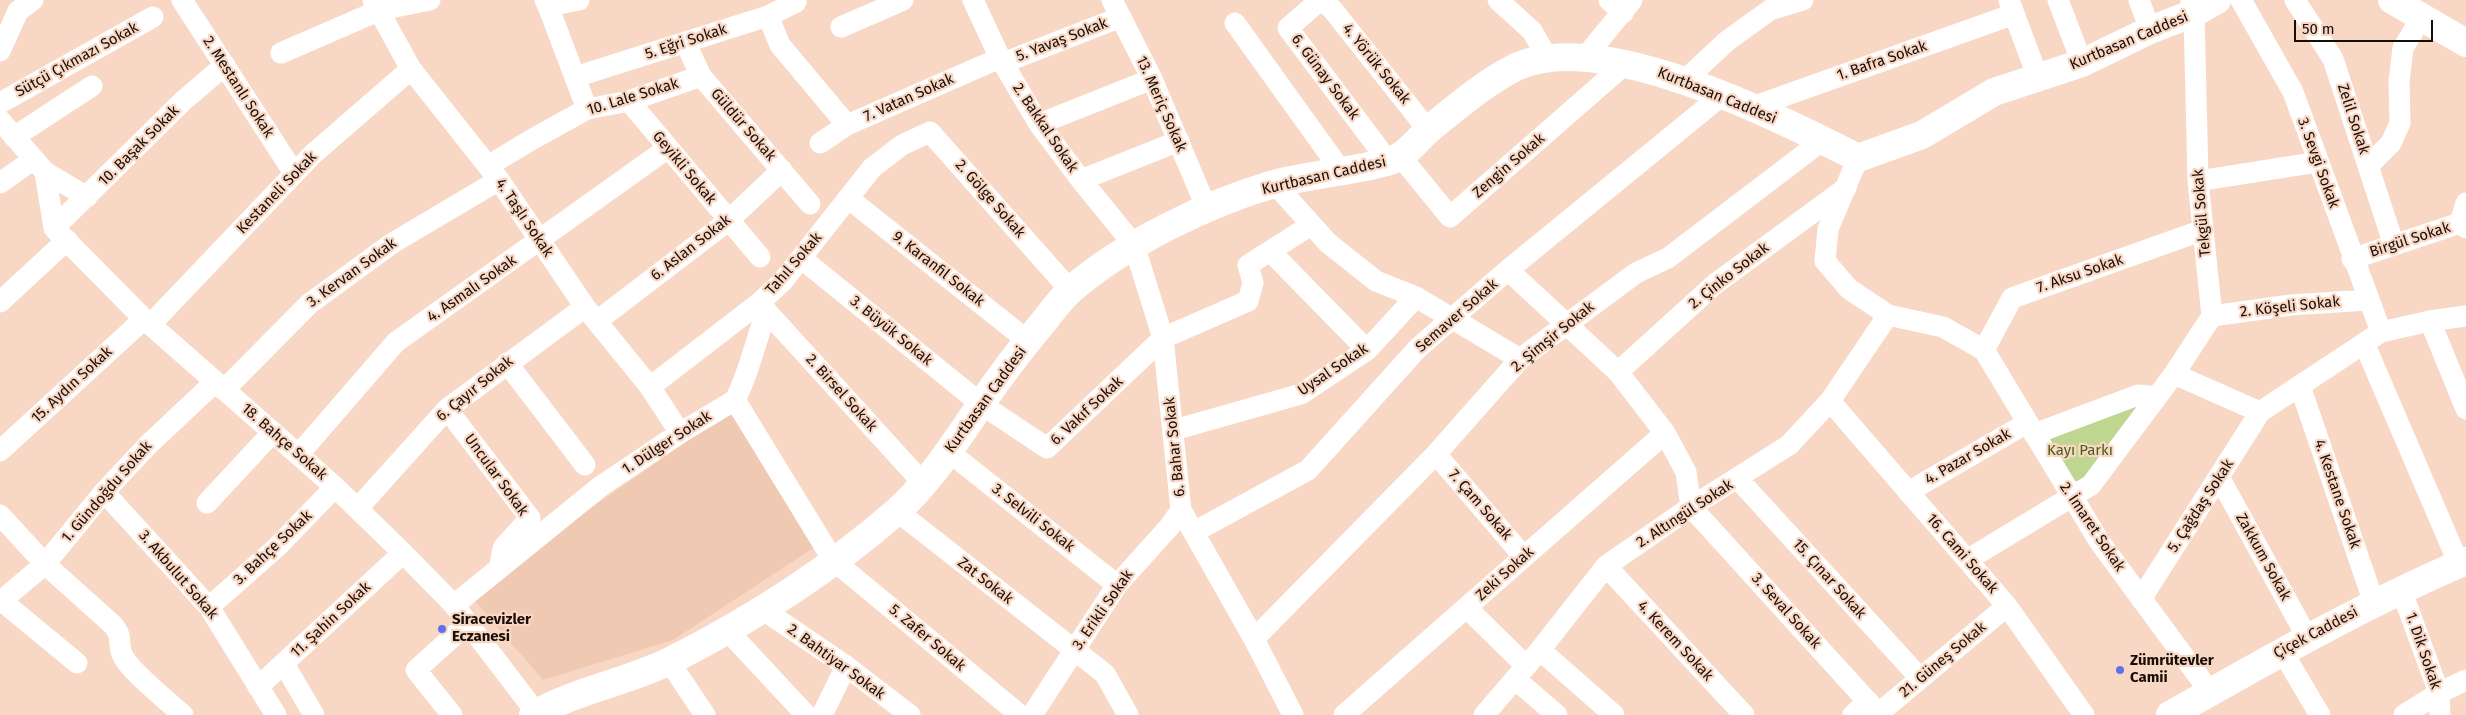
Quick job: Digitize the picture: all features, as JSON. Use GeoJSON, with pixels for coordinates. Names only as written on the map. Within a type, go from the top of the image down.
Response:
{"type":"FeatureCollection","features":[{"type":"Feature","properties":{"kind":"main road"},"geometry":{"type":"LineString","coordinates":[[2396,1],[2466,43]]}},
{"type":"Feature","properties":{"kind":"main road","name":"Kurtbasan Caddesi"},"geometry":{"type":"LineString","coordinates":[[536,714],[669,661],[762,609],[833,560],[897,511],[923,484],[949,452],[981,404],[1028,341],[1070,290],[1134,245],[1207,209],[1275,184],[1342,172],[1395,159],[1428,130],[1476,93],[1517,67],[1547,58],[1586,56],[1625,64],[1684,81],[1823,140],[1858,158],[1922,135],[1994,92],[2082,63],[2201,4]]}},
{"type":"Feature","properties":{"kind":"main road","name":"Çiçek Caddesi"},"geometry":{"type":"LineString","coordinates":[[2170,715],[2282,650],[2401,589],[2462,562]]}},
{"type":"Feature","properties":{"kind":"street"},"geometry":{"type":"LineString","coordinates":[[0,51],[18,11],[33,0]]}},
{"type":"Feature","properties":{"kind":"street","name":"2. Mestanlı Sokak"},"geometry":{"type":"LineString","coordinates":[[182,0],[294,174]]}},
{"type":"Feature","properties":{"kind":"street"},"geometry":{"type":"LineString","coordinates":[[281,53],[376,5],[425,0]]}},
{"type":"Feature","properties":{"kind":"street"},"geometry":{"type":"LineString","coordinates":[[579,0],[546,3],[588,109]]}},
{"type":"Feature","properties":{"kind":"street"},"geometry":{"type":"LineString","coordinates":[[841,27],[903,0]]}},
{"type":"Feature","properties":{"kind":"street","name":"2. Bakkal Sokak"},"geometry":{"type":"LineString","coordinates":[[974,0],[1001,61],[1039,124],[1080,180],[1134,245]]}},
{"type":"Feature","properties":{"kind":"street","name":"4. Yörük Sokak"},"geometry":{"type":"LineString","coordinates":[[1321,0],[1333,10],[1428,130]]}},
{"type":"Feature","properties":{"kind":"street","name":"6. Günay Sokak"},"geometry":{"type":"LineString","coordinates":[[1321,0],[1288,28],[1395,159]]}},
{"type":"Feature","properties":{"kind":"street"},"geometry":{"type":"LineString","coordinates":[[1498,0],[1532,31],[1547,58]]}},
{"type":"Feature","properties":{"kind":"street"},"geometry":{"type":"LineString","coordinates":[[1684,81],[1768,5],[1804,0]]}},
{"type":"Feature","properties":{"kind":"street"},"geometry":{"type":"LineString","coordinates":[[2058,0],[2082,63]]}},
{"type":"Feature","properties":{"kind":"street"},"geometry":{"type":"LineString","coordinates":[[2139,0],[2150,30]]}},
{"type":"Feature","properties":{"kind":"street","name":"3. Sevgi Sokak"},"geometry":{"type":"LineString","coordinates":[[2241,0],[2293,92],[2368,300],[2372,338],[2462,562]]}},
{"type":"Feature","properties":{"kind":"street","name":"Zelil Sokak"},"geometry":{"type":"LineString","coordinates":[[2295,0],[2334,59],[2394,245]]}},
{"type":"Feature","properties":{"kind":"street","name":"5. Eğri Sokak"},"geometry":{"type":"LineString","coordinates":[[575,77],[768,16],[796,1]]}},
{"type":"Feature","properties":{"kind":"street"},"geometry":{"type":"LineString","coordinates":[[1586,56],[1621,4]]}},
{"type":"Feature","properties":{"kind":"street","name":"Tekgül Sokak"},"geometry":{"type":"LineString","coordinates":[[2201,4],[2198,182],[2212,316]]}},
{"type":"Feature","properties":{"kind":"street","name":"4. Taşlı Sokak"},"geometry":{"type":"LineString","coordinates":[[376,5],[411,69],[494,173],[539,242],[591,314],[650,387],[680,433]]}},
{"type":"Feature","properties":{"kind":"street"},"geometry":{"type":"LineString","coordinates":[[2011,7],[2038,78]]}},
{"type":"Feature","properties":{"kind":"street","name":"1. Bafra Sokak"},"geometry":{"type":"LineString","coordinates":[[1750,108],[2011,7]]}},
{"type":"Feature","properties":{"kind":"street","name":"5. Yavaş Sokak"},"geometry":{"type":"LineString","coordinates":[[1001,61],[1116,9]]}},
{"type":"Feature","properties":{"kind":"street","name":"13. Meriç Sokak"},"geometry":{"type":"LineString","coordinates":[[1116,9],[1152,79],[1207,209]]}},
{"type":"Feature","properties":{"kind":"street"},"geometry":{"type":"LineString","coordinates":[[768,16],[780,45],[847,125]]}},
{"type":"Feature","properties":{"kind":"street","name":"Sütçü Çıkmazı Sokak"},"geometry":{"type":"LineString","coordinates":[[0,103],[153,17]]}},
{"type":"Feature","properties":{"kind":"street"},"geometry":{"type":"LineString","coordinates":[[2368,166],[2391,144],[2400,123],[2399,82],[2403,48],[2422,17]]}},
{"type":"Feature","properties":{"kind":"street"},"geometry":{"type":"LineString","coordinates":[[1235,23],[1342,172]]}},
{"type":"Feature","properties":{"kind":"street","name":"Güldür Sokak"},"geometry":{"type":"LineString","coordinates":[[685,42],[701,76],[810,204]]}},
{"type":"Feature","properties":{"kind":"street","name":"7. Vatan Sokak"},"geometry":{"type":"LineString","coordinates":[[820,143],[847,125],[1001,61]]}},
{"type":"Feature","properties":{"kind":"street","name":"Zengin Sokak"},"geometry":{"type":"LineString","coordinates":[[1395,159],[1450,217],[1625,64]]}},
{"type":"Feature","properties":{"kind":"street","name":"10. Başak Sokak"},"geometry":{"type":"LineString","coordinates":[[0,302],[61,234],[87,197],[183,101],[225,65]]}},
{"type":"Feature","properties":{"kind":"street","name":"Kestaneli Sokak"},"geometry":{"type":"LineString","coordinates":[[147,322],[312,154],[411,69]]}},
{"type":"Feature","properties":{"kind":"street","name":"10. Lale Sokak"},"geometry":{"type":"LineString","coordinates":[[494,173],[530,140],[588,109],[629,101],[701,76]]}},
{"type":"Feature","properties":{"kind":"street"},"geometry":{"type":"LineString","coordinates":[[1039,124],[1152,79]]}},
{"type":"Feature","properties":{"kind":"street"},"geometry":{"type":"LineString","coordinates":[[14,137],[92,86]]}},
{"type":"Feature","properties":{"kind":"street","name":"Semaver Sokak"},"geometry":{"type":"LineString","coordinates":[[1194,532],[1308,470],[1418,348],[1454,319],[1508,270],[1721,96]]}},
{"type":"Feature","properties":{"kind":"street","name":"Geyikli Sokak"},"geometry":{"type":"LineString","coordinates":[[629,101],[760,257]]}},
{"type":"Feature","properties":{"kind":"street"},"geometry":{"type":"LineString","coordinates":[[0,120],[39,166],[87,197]]}},
{"type":"Feature","properties":{"kind":"street","name":"2. Gölge Sokak"},"geometry":{"type":"LineString","coordinates":[[902,145],[930,132],[1070,290]]}},
{"type":"Feature","properties":{"kind":"street","name":"2. Şimşir Sokak"},"geometry":{"type":"LineString","coordinates":[[1254,639],[1436,454],[1520,360],[1636,273],[1668,258],[1823,140]]}},
{"type":"Feature","properties":{"kind":"street"},"geometry":{"type":"LineString","coordinates":[[1080,180],[1179,141]]}},
{"type":"Feature","properties":{"kind":"street","name":"Tahıl Sokak"},"geometry":{"type":"LineString","coordinates":[[650,387],[763,307],[872,168],[902,145]]}},
{"type":"Feature","properties":{"kind":"street","name":"4. Asmalı Sokak"},"geometry":{"type":"LineString","coordinates":[[299,454],[396,342],[539,242],[668,148]]}},
{"type":"Feature","properties":{"kind":"street"},"geometry":{"type":"LineString","coordinates":[[1858,158],[1828,229],[1825,261],[1849,289],[1888,315],[1943,327],[1984,350]]}},
{"type":"Feature","properties":{"kind":"street"},"geometry":{"type":"LineString","coordinates":[[2198,182],[2318,162]]}},
{"type":"Feature","properties":{"kind":"street"},"geometry":{"type":"LineString","coordinates":[[0,183],[39,166]]}},
{"type":"Feature","properties":{"kind":"street"},"geometry":{"type":"LineString","coordinates":[[39,166],[61,234]]}},
{"type":"Feature","properties":{"kind":"street","name":"6. Aslan Sokak"},"geometry":{"type":"LineString","coordinates":[[591,314],[728,220],[782,170]]}},
{"type":"Feature","properties":{"kind":"street","name":"3. Kervan Sokak"},"geometry":{"type":"LineString","coordinates":[[219,386],[309,304],[390,244],[494,173]]}},
{"type":"Feature","properties":{"kind":"street"},"geometry":{"type":"LineString","coordinates":[[1275,184],[1328,243],[1376,281],[1416,297],[1520,360]]}},
{"type":"Feature","properties":{"kind":"street","name":"2. Çinko Sokak"},"geometry":{"type":"LineString","coordinates":[[1618,372],[1715,284],[1846,188]]}},
{"type":"Feature","properties":{"kind":"street","name":"9. Karanfil Sokak"},"geometry":{"type":"LineString","coordinates":[[848,198],[1028,341]]}},
{"type":"Feature","properties":{"kind":"street","name":"Birgül Sokak"},"geometry":{"type":"LineString","coordinates":[[2352,259],[2464,218]]}},
{"type":"Feature","properties":{"kind":"street"},"geometry":{"type":"LineString","coordinates":[[1163,338],[1248,302],[1253,283],[1248,265],[1311,225]]}},
{"type":"Feature","properties":{"kind":"street","name":"7. Aksu Sokak"},"geometry":{"type":"LineString","coordinates":[[1984,350],[2012,298],[2203,230]]}},
{"type":"Feature","properties":{"kind":"street","name":"18. Bahçe Sokak"},"geometry":{"type":"LineString","coordinates":[[61,234],[147,322],[358,508],[454,605],[536,714]]}},
{"type":"Feature","properties":{"kind":"street","name":"6. Bahar Sokak"},"geometry":{"type":"LineString","coordinates":[[1134,245],[1163,338],[1181,510],[1254,639],[1293,715]]}},
{"type":"Feature","properties":{"kind":"street"},"geometry":{"type":"LineString","coordinates":[[1270,251],[1367,350]]}},
{"type":"Feature","properties":{"kind":"street","name":"3. Büyük Sokak"},"geometry":{"type":"LineString","coordinates":[[801,258],[981,404]]}},
{"type":"Feature","properties":{"kind":"street"},"geometry":{"type":"LineString","coordinates":[[1508,270],[1618,372],[1666,433],[1686,472],[1691,507]]}},
{"type":"Feature","properties":{"kind":"street","name":"Uysal Sokak"},"geometry":{"type":"LineString","coordinates":[[1174,430],[1301,394],[1367,350],[1416,297]]}},
{"type":"Feature","properties":{"kind":"street","name":"2. Köşeli Sokak"},"geometry":{"type":"LineString","coordinates":[[2212,316],[2291,305],[2368,300]]}},
{"type":"Feature","properties":{"kind":"street"},"geometry":{"type":"LineString","coordinates":[[763,307],[747,376],[735,400],[833,560]]}},
{"type":"Feature","properties":{"kind":"street","name":"2. Birsel Sokak"},"geometry":{"type":"LineString","coordinates":[[763,307],[923,484]]}},
{"type":"Feature","properties":{"kind":"street","name":"6. Çayır Sokak"},"geometry":{"type":"LineString","coordinates":[[358,508],[447,409],[507,363],[591,314]]}},
{"type":"Feature","properties":{"kind":"street","name":"2. Altıngül Sokak"},"geometry":{"type":"LineString","coordinates":[[1486,714],[1606,566],[1691,507],[1789,445],[1830,400],[1888,315]]}},
{"type":"Feature","properties":{"kind":"street"},"geometry":{"type":"LineString","coordinates":[[1967,560],[2091,485],[2174,374],[2212,316]]}},
{"type":"Feature","properties":{"kind":"street"},"geometry":{"type":"LineString","coordinates":[[2372,338],[2430,321],[2466,316]]}},
{"type":"Feature","properties":{"kind":"street"},"geometry":{"type":"LineString","coordinates":[[2430,321],[2466,409]]}},
{"type":"Feature","properties":{"kind":"street","name":"15. Aydın Sokak"},"geometry":{"type":"LineString","coordinates":[[1,448],[147,322]]}},
{"type":"Feature","properties":{"kind":"street","name":"6. Vakıf Sokak"},"geometry":{"type":"LineString","coordinates":[[981,404],[1048,448],[1163,338]]}},
{"type":"Feature","properties":{"kind":"street","name":"5. Çağdaş Sokak"},"geometry":{"type":"LineString","coordinates":[[2141,599],[2260,412],[2372,338]]}},
{"type":"Feature","properties":{"kind":"street","name":"2. İmaret Sokak"},"geometry":{"type":"LineString","coordinates":[[1984,350],[2071,498],[2141,599],[2210,692]]}},
{"type":"Feature","properties":{"kind":"street"},"geometry":{"type":"LineString","coordinates":[[507,363],[585,465]]}},
{"type":"Feature","properties":{"kind":"street"},"geometry":{"type":"LineString","coordinates":[[2174,374],[2260,412]]}},
{"type":"Feature","properties":{"kind":"street","name":"1. Gündoğdu Sokak"},"geometry":{"type":"LineString","coordinates":[[1,601],[45,564],[104,492],[148,445],[219,386]]}},
{"type":"Feature","properties":{"kind":"street","name":"4. Kestane Sokak"},"geometry":{"type":"LineString","coordinates":[[2300,386],[2374,603]]}},
{"type":"Feature","properties":{"kind":"street"},"geometry":{"type":"LineString","coordinates":[[2030,429],[2138,395],[2157,397]]}},
{"type":"Feature","properties":{"kind":"street","name":"1. Dülger Sokak"},"geometry":{"type":"LineString","coordinates":[[454,605],[601,486],[680,433],[735,400]]}},
{"type":"Feature","properties":{"kind":"street","name":"16. Cami Sokak"},"geometry":{"type":"LineString","coordinates":[[1830,400],[2006,606],[2084,715]]}},
{"type":"Feature","properties":{"kind":"street","name":"Uncular Sokak"},"geometry":{"type":"LineString","coordinates":[[447,409],[530,518],[503,548],[499,568]]}},
{"type":"Feature","properties":{"kind":"street","name":"4. Pazar Sokak"},"geometry":{"type":"LineString","coordinates":[[1908,492],[2030,429]]}},
{"type":"Feature","properties":{"kind":"street"},"geometry":{"type":"LineString","coordinates":[[207,503],[273,432]]}},
{"type":"Feature","properties":{"kind":"street","name":"Zeki Sokak"},"geometry":{"type":"LineString","coordinates":[[1344,715],[1666,433]]}},
{"type":"Feature","properties":{"kind":"street","name":"3. Selvili Sokak"},"geometry":{"type":"LineString","coordinates":[[949,452],[1117,585]]}},
{"type":"Feature","properties":{"kind":"street","name":"7. Çam Sokak"},"geometry":{"type":"LineString","coordinates":[[1436,454],[1524,556]]}},
{"type":"Feature","properties":{"kind":"street","name":"Zakkum Sokak"},"geometry":{"type":"LineString","coordinates":[[2219,477],[2308,637]]}},
{"type":"Feature","properties":{"kind":"street","name":"15. Çınar Sokak"},"geometry":{"type":"LineString","coordinates":[[1738,479],[1920,678]]}},
{"type":"Feature","properties":{"kind":"street","name":"3. Bahçe Sokak"},"geometry":{"type":"LineString","coordinates":[[209,607],[277,547],[335,487]]}},
{"type":"Feature","properties":{"kind":"street","name":"3. Akbulut Sokak"},"geometry":{"type":"LineString","coordinates":[[104,492],[209,607],[276,715]]}},
{"type":"Feature","properties":{"kind":"street","name":"3. Seval Sokak"},"geometry":{"type":"LineString","coordinates":[[1691,507],[1870,711]]}},
{"type":"Feature","properties":{"kind":"street","name":"3. Erikli Sokak"},"geometry":{"type":"LineString","coordinates":[[1032,715],[1117,585],[1170,526],[1181,510]]}},
{"type":"Feature","properties":{"kind":"street","name":"Zat Sokak"},"geometry":{"type":"LineString","coordinates":[[897,511],[1105,674],[1128,715]]}},
{"type":"Feature","properties":{"kind":"street"},"geometry":{"type":"LineString","coordinates":[[0,515],[45,564],[113,625],[120,634],[122,654],[132,668],[183,715]]}},
{"type":"Feature","properties":{"kind":"street","name":"11. Şahin Sokak"},"geometry":{"type":"LineString","coordinates":[[258,687],[403,554]]}},
{"type":"Feature","properties":{"kind":"street","name":"5. Zafer Sokak"},"geometry":{"type":"LineString","coordinates":[[833,560],[1020,715]]}},
{"type":"Feature","properties":{"kind":"street","name":"4. Kerem Sokak"},"geometry":{"type":"LineString","coordinates":[[1606,566],[1744,715]]}},
{"type":"Feature","properties":{"kind":"street","name":"1. Dik Sokak"},"geometry":{"type":"LineString","coordinates":[[2401,589],[2439,693],[2440,715]]}},
{"type":"Feature","properties":{"kind":"street"},"geometry":{"type":"LineString","coordinates":[[1,601],[77,663]]}},
{"type":"Feature","properties":{"kind":"street","name":"21. Güneş Sokak"},"geometry":{"type":"LineString","coordinates":[[1870,711],[1920,678],[2006,606]]}},
{"type":"Feature","properties":{"kind":"street"},"geometry":{"type":"LineString","coordinates":[[1467,608],[1527,665],[1614,715]]}},
{"type":"Feature","properties":{"kind":"street","name":"2. Bahtiyar Sokak"},"geometry":{"type":"LineString","coordinates":[[762,609],[846,666],[910,715]]}},
{"type":"Feature","properties":{"kind":"street"},"geometry":{"type":"LineString","coordinates":[[452,715],[416,670],[468,623]]}},
{"type":"Feature","properties":{"kind":"street"},"geometry":{"type":"LineString","coordinates":[[726,629],[806,715]]}},
{"type":"Feature","properties":{"kind":"street"},"geometry":{"type":"LineString","coordinates":[[2282,650],[2320,715]]}},
{"type":"Feature","properties":{"kind":"street"},"geometry":{"type":"LineString","coordinates":[[669,661],[706,715]]}},
{"type":"Feature","properties":{"kind":"street"},"geometry":{"type":"LineString","coordinates":[[284,664],[314,715]]}},
{"type":"Feature","properties":{"kind":"street"},"geometry":{"type":"LineString","coordinates":[[1527,665],[1557,715]]}},
{"type":"Feature","properties":{"kind":"street"},"geometry":{"type":"LineString","coordinates":[[822,715],[846,666]]}},
{"type":"Feature","properties":{"kind":"street"},"geometry":{"type":"LineString","coordinates":[[2404,715],[2439,693],[2466,680]]}},
{"type":"Feature","properties":{"kind":"shaded area"},"geometry":{"type":"Polygon","coordinates":[[[729,412],[751,439],[815,547],[673,640],[543,680],[474,600],[581,515],[729,412]]]}},
{"type":"Feature","properties":{"kind":"green space","name":"Kayı Parkı"},"geometry":{"type":"Polygon","coordinates":[[[2140,403],[2084,482],[2071,480],[2048,438],[2140,403]]]}},
{"type":"Feature","properties":{"kind":"place","name":"Siracevizler Eczanesi"},"geometry":{"type":"Point","coordinates":[442,629]}},
{"type":"Feature","properties":{"kind":"place","name":"Zümrütevler Camii"},"geometry":{"type":"Point","coordinates":[2120,670]}}]}
